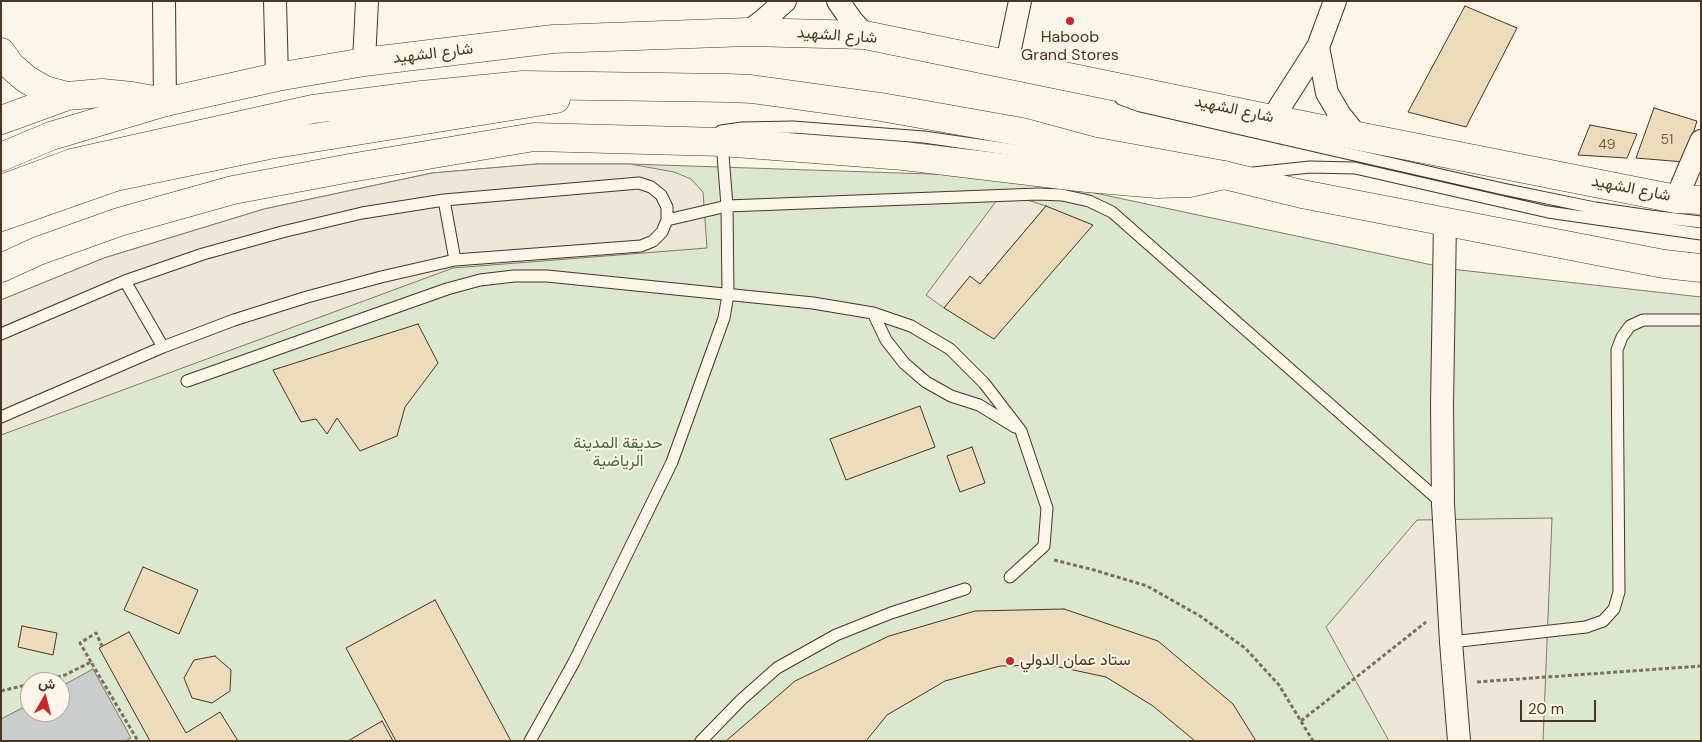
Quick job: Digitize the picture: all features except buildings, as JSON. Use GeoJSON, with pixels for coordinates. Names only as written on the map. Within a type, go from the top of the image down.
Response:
{"type":"FeatureCollection","features":[{"type":"Feature","properties":{"kind":"main road","name":"شارع الشهيد"},"geometry":{"type":"LineString","coordinates":[[1,157],[51,136],[165,102],[277,77],[364,62],[553,39],[748,32],[865,35],[1272,119],[1689,200]]}},
{"type":"Feature","properties":{"kind":"main road"},"geometry":{"type":"LineString","coordinates":[[1,52],[10,65],[26,79],[46,90],[67,96]]}},
{"type":"Feature","properties":{"kind":"main road"},"geometry":{"type":"LineString","coordinates":[[1,189],[72,163],[313,109],[422,95],[523,85],[751,89],[881,107],[1022,132],[1098,152],[1224,175],[1302,194],[1664,264],[1701,268]]}},
{"type":"Feature","properties":{"kind":"main road"},"geometry":{"type":"LineString","coordinates":[[1,217],[116,177],[269,145],[631,87]]}},
{"type":"Feature","properties":{"kind":"main road"},"geometry":{"type":"LineString","coordinates":[[1,120],[67,96],[102,93],[165,102]]}},
{"type":"Feature","properties":{"kind":"main road"},"geometry":{"type":"LineString","coordinates":[[1,268],[38,251],[119,222],[233,190],[350,168],[534,138],[722,142],[904,156],[1087,178],[1157,184],[1188,183],[1224,175]]}},
{"type":"Feature","properties":{"kind":"street"},"geometry":{"type":"LineString","coordinates":[[164,1],[165,102]]}},
{"type":"Feature","properties":{"kind":"street"},"geometry":{"type":"LineString","coordinates":[[275,1],[277,77]]}},
{"type":"Feature","properties":{"kind":"street"},"geometry":{"type":"LineString","coordinates":[[364,62],[367,1]]}},
{"type":"Feature","properties":{"kind":"street"},"geometry":{"type":"LineString","coordinates":[[748,32],[785,1]]}},
{"type":"Feature","properties":{"kind":"street"},"geometry":{"type":"LineString","coordinates":[[838,1],[865,35]]}},
{"type":"Feature","properties":{"kind":"street"},"geometry":{"type":"LineString","coordinates":[[1007,63],[1020,1]]}},
{"type":"Feature","properties":{"kind":"street"},"geometry":{"type":"LineString","coordinates":[[1272,119],[1318,47],[1336,1]]}},
{"type":"Feature","properties":{"kind":"street"},"geometry":{"type":"LineString","coordinates":[[1318,47],[1327,93],[1340,115],[1356,135]]}},
{"type":"Feature","properties":{"kind":"street"},"geometry":{"type":"LineString","coordinates":[[1689,200],[1701,141]]}},
{"type":"Feature","properties":{"kind":"street"},"geometry":{"type":"LineString","coordinates":[[1446,222],[1442,405],[1443,504],[1451,642],[1460,741]]}},
{"type":"Feature","properties":{"kind":"lane"},"geometry":{"type":"LineString","coordinates":[[1094,81],[1125,101],[1149,109],[1512,191],[1604,209],[1701,222]]}},
{"type":"Feature","properties":{"kind":"lane"},"geometry":{"type":"LineString","coordinates":[[658,140],[742,128],[793,127],[934,138],[1108,167]]}},
{"type":"Feature","properties":{"kind":"lane"},"geometry":{"type":"LineString","coordinates":[[530,741],[574,662],[672,462],[724,318],[728,295],[727,206],[722,142]]}},
{"type":"Feature","properties":{"kind":"lane"},"geometry":{"type":"LineString","coordinates":[[1136,171],[1224,175],[1310,167],[1355,168],[1548,212],[1701,234]]}},
{"type":"Feature","properties":{"kind":"lane"},"geometry":{"type":"LineString","coordinates":[[1,334],[125,281],[203,254],[282,232],[362,213],[444,200],[639,183],[651,187],[661,195],[667,207],[667,220],[662,232],[653,241],[641,246],[455,260],[381,277],[307,297],[234,320],[163,347],[1,417]]}},
{"type":"Feature","properties":{"kind":"lane"},"geometry":{"type":"LineString","coordinates":[[667,220],[727,206],[1038,194],[1062,195],[1089,201],[1112,212],[1443,504]]}},
{"type":"Feature","properties":{"kind":"lane"},"geometry":{"type":"LineString","coordinates":[[444,200],[455,260]]}},
{"type":"Feature","properties":{"kind":"lane"},"geometry":{"type":"LineString","coordinates":[[187,381],[447,289],[480,280],[514,276],[547,276],[812,303],[873,313],[911,326],[950,349],[984,382],[1021,431],[1047,508],[1044,546],[1010,577]]}},
{"type":"Feature","properties":{"kind":"lane"},"geometry":{"type":"LineString","coordinates":[[125,281],[163,347]]}},
{"type":"Feature","properties":{"kind":"lane"},"geometry":{"type":"LineString","coordinates":[[873,313],[886,340],[904,363],[926,382],[951,396],[979,405],[1021,431]]}},
{"type":"Feature","properties":{"kind":"lane"},"geometry":{"type":"LineString","coordinates":[[1451,642],[1586,627],[1603,621],[1614,609],[1619,592],[1617,350],[1622,337],[1630,326],[1643,320],[1701,320]]}},
{"type":"Feature","properties":{"kind":"lane"},"geometry":{"type":"LineString","coordinates":[[701,741],[741,700],[777,668],[836,635],[965,589]]}},
{"type":"Feature","properties":{"kind":"path"},"geometry":{"type":"LineString","coordinates":[[1034,555],[1147,586],[1200,616],[1245,648],[1279,685],[1313,741]]}},
{"type":"Feature","properties":{"kind":"path"},"geometry":{"type":"LineString","coordinates":[[1301,721],[1449,604]]}},
{"type":"Feature","properties":{"kind":"path"},"geometry":{"type":"LineString","coordinates":[[102,646],[96,633],[80,643],[138,741]]}},
{"type":"Feature","properties":{"kind":"path"},"geometry":{"type":"LineString","coordinates":[[70,673],[92,662]]}},
{"type":"Feature","properties":{"kind":"path"},"geometry":{"type":"LineString","coordinates":[[1456,683],[1562,674],[1701,666]]}},
{"type":"Feature","properties":{"kind":"path"},"geometry":{"type":"LineString","coordinates":[[1,691],[20,686]]}},
{"type":"Feature","properties":{"kind":"green space","name":"حديقة المدينة الرياضية"},"geometry":{"type":"Polygon","coordinates":[[[537,164],[630,164],[1020,177],[1451,269],[1701,297],[1701,741],[1,741],[1,300],[104,258],[264,209],[432,173],[537,164]]]}},
{"type":"Feature","properties":{"kind":"shaded area"},"geometry":{"type":"Polygon","coordinates":[[[537,164],[630,164],[674,172],[691,179],[703,192],[707,248],[453,268],[1,435],[1,300],[104,258],[264,209],[432,173],[537,164]]]}},
{"type":"Feature","properties":{"kind":"shaded area"},"geometry":{"type":"Polygon","coordinates":[[[1003,192],[1046,206],[980,284],[970,277],[944,308],[926,295],[1003,192]]]}},
{"type":"Feature","properties":{"kind":"shaded area"},"geometry":{"type":"Polygon","coordinates":[[[1552,518],[1543,741],[1389,741],[1326,627],[1417,520],[1552,518]]]}},
{"type":"Feature","properties":{"kind":"shaded area"},"geometry":{"type":"Polygon","coordinates":[[[93,669],[131,738],[125,741],[1,741],[1,719],[20,709],[20,722],[70,722],[70,682],[93,669]]]}},
{"type":"Feature","properties":{"kind":"place","name":"Haboob Grand Stores"},"geometry":{"type":"Point","coordinates":[1070,21]}},
{"type":"Feature","properties":{"kind":"place","name":"ستاد عمان الدولي"},"geometry":{"type":"Point","coordinates":[1010,661]}}]}
